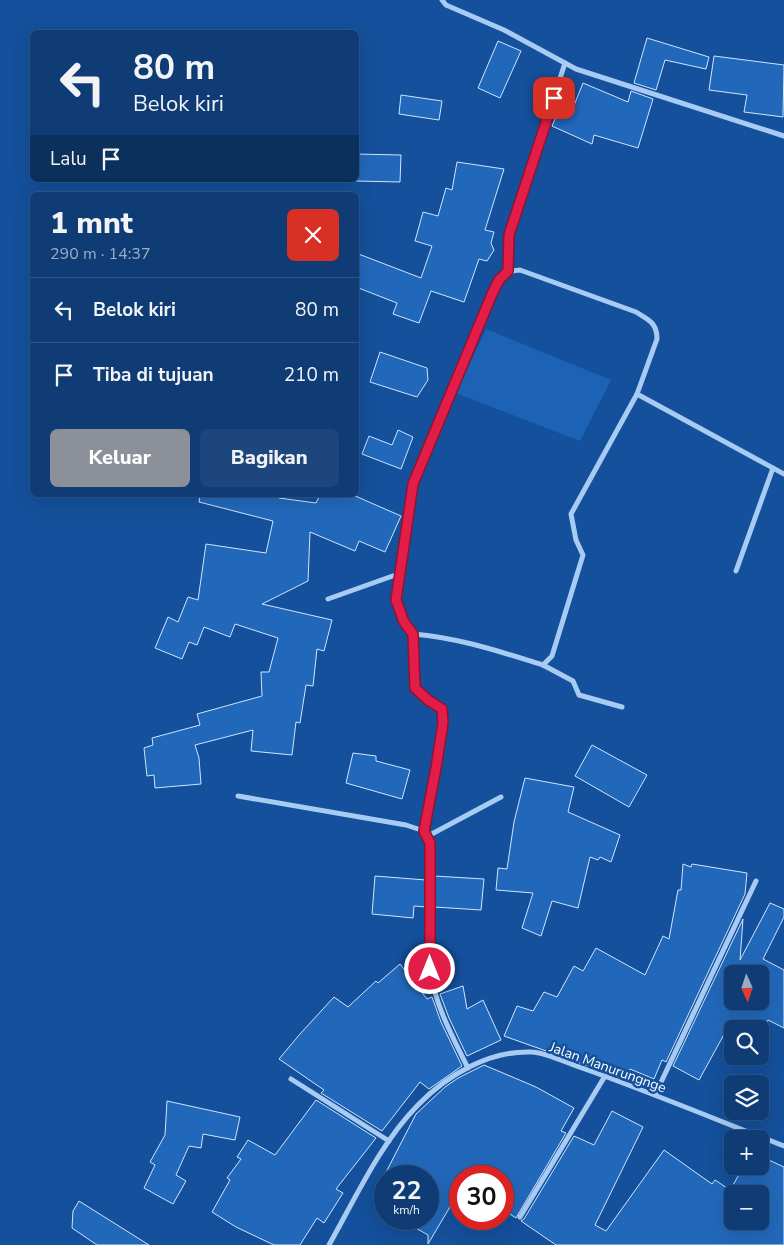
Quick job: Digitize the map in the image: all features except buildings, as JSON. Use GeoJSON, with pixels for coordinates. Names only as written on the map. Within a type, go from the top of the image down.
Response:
{"type":"FeatureCollection","features":[{"type":"Feature","properties":{"kind":"street"},"geometry":{"type":"LineString","coordinates":[[442,0],[446,4],[504,30],[576,69],[784,136]]}},
{"type":"Feature","properties":{"kind":"street"},"geometry":{"type":"LineString","coordinates":[[508,271],[509,235],[565,63]]}},
{"type":"Feature","properties":{"kind":"street"},"geometry":{"type":"LineString","coordinates":[[468,1068],[435,998],[431,980],[430,843],[426,834],[443,723],[442,709],[415,688],[413,634],[404,622],[396,600],[413,484],[499,280],[508,271],[520,270],[636,312],[652,322],[657,330],[657,339],[637,394],[571,514],[576,540],[583,555],[552,656],[542,666]]}},
{"type":"Feature","properties":{"kind":"street"},"geometry":{"type":"LineString","coordinates":[[637,394],[784,474]]}},
{"type":"Feature","properties":{"kind":"street"},"geometry":{"type":"LineString","coordinates":[[736,571],[773,468]]}},
{"type":"Feature","properties":{"kind":"street"},"geometry":{"type":"LineString","coordinates":[[328,599],[401,573]]}},
{"type":"Feature","properties":{"kind":"street"},"geometry":{"type":"LineString","coordinates":[[413,634],[442,636],[471,642],[542,666],[573,681],[580,695],[622,707]]}},
{"type":"Feature","properties":{"kind":"street"},"geometry":{"type":"LineString","coordinates":[[238,796],[406,825],[426,834]]}},
{"type":"Feature","properties":{"kind":"street"},"geometry":{"type":"LineString","coordinates":[[426,834],[500,797]]}},
{"type":"Feature","properties":{"kind":"street"},"geometry":{"type":"LineString","coordinates":[[655,1095],[756,881]]}},
{"type":"Feature","properties":{"kind":"street","name":"Jalan Manurungnge"},"geometry":{"type":"LineString","coordinates":[[328,1245],[389,1141],[418,1105],[440,1085],[468,1068],[504,1054],[533,1052],[606,1076],[784,1146]]}},
{"type":"Feature","properties":{"kind":"street"},"geometry":{"type":"LineString","coordinates":[[520,1216],[606,1076]]}},
{"type":"Feature","properties":{"kind":"street"},"geometry":{"type":"LineString","coordinates":[[291,1079],[389,1141]]}},
{"type":"Feature","properties":{"kind":"shaded area"},"geometry":{"type":"Polygon","coordinates":[[[486,329],[611,380],[580,441],[456,393],[486,329]]]}},
{"type":"Feature","properties":{"kind":"route"},"geometry":{"type":"LineString","coordinates":[[430,969],[430,843],[424,831],[443,723],[442,709],[415,688],[413,634],[404,622],[396,600],[413,484],[492,294],[499,280],[508,271],[509,235],[554,98]]}}]}
